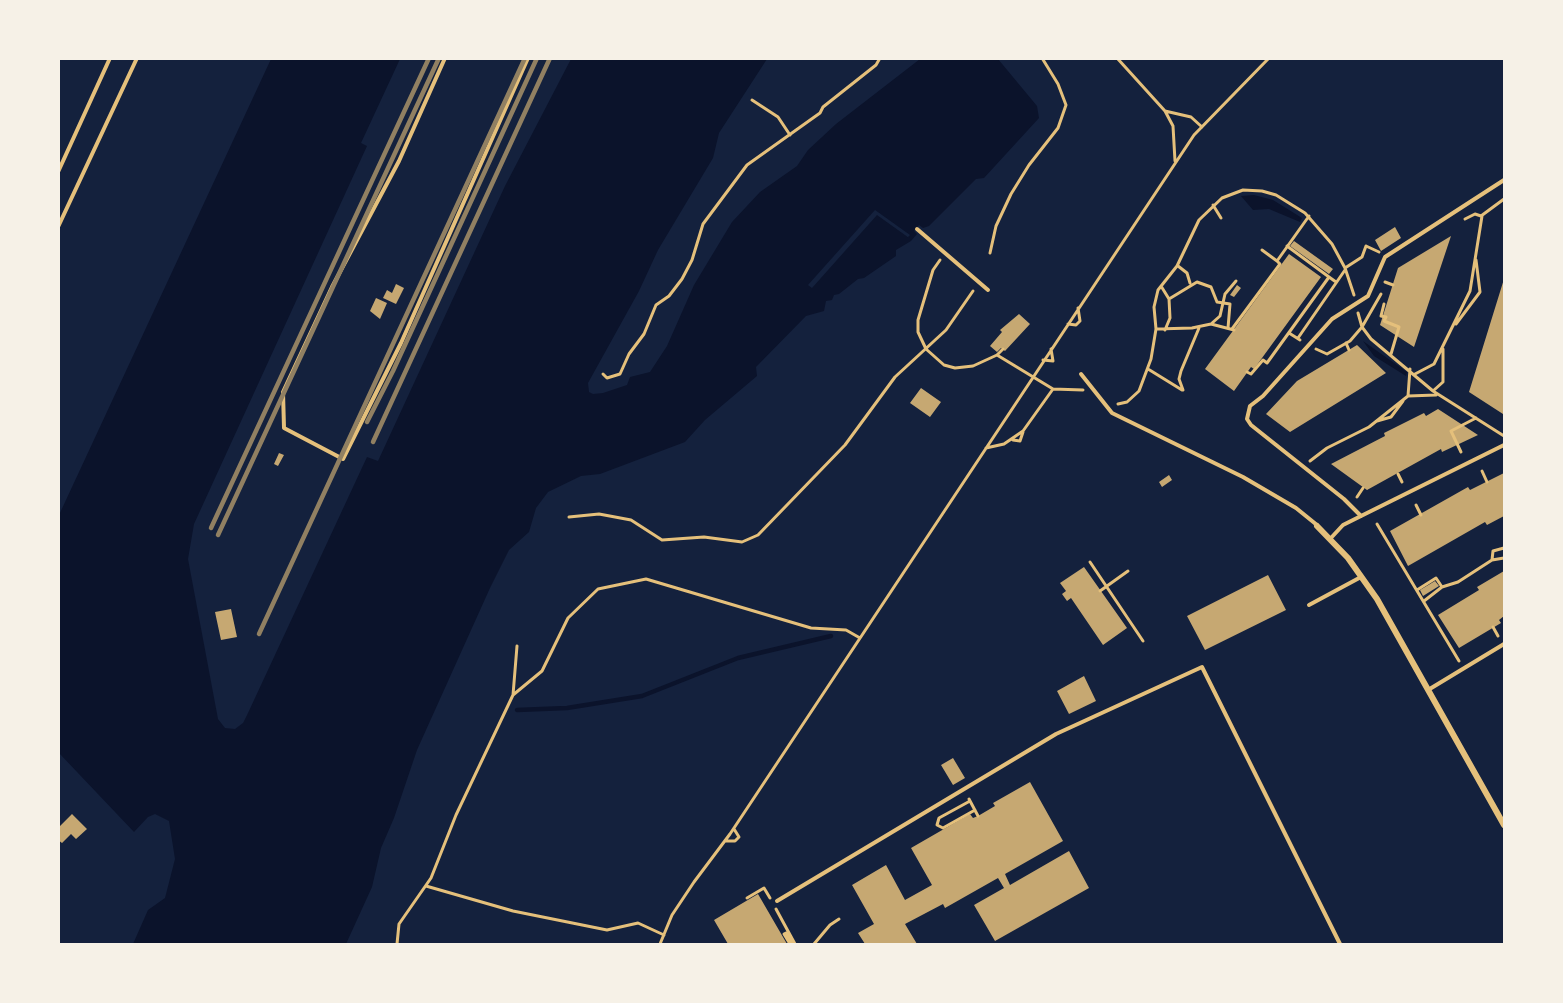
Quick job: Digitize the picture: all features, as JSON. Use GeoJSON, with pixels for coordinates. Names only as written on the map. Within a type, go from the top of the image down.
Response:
{"type":"FeatureCollection","features":[{"type":"Feature","properties":{"kind":"street"},"geometry":{"type":"LineString","coordinates":[[1317,526],[1330,538],[1377,599],[1504,825]]}},
{"type":"Feature","properties":{"kind":"lane"},"geometry":{"type":"LineString","coordinates":[[58,172],[110,58]]}},
{"type":"Feature","properties":{"kind":"lane"},"geometry":{"type":"LineString","coordinates":[[58,227],[137,58]]}},
{"type":"Feature","properties":{"kind":"lane"},"geometry":{"type":"LineString","coordinates":[[445,58],[399,161],[332,287],[283,392],[284,428],[343,459],[401,343],[528,58]]}},
{"type":"Feature","properties":{"kind":"lane"},"geometry":{"type":"LineString","coordinates":[[1361,516],[1344,499],[1267,439],[1247,419],[1250,406],[1263,396],[1332,319],[1372,291],[1385,257],[1504,180]]}},
{"type":"Feature","properties":{"kind":"lane"},"geometry":{"type":"LineString","coordinates":[[917,229],[988,290]]}},
{"type":"Feature","properties":{"kind":"lane"},"geometry":{"type":"LineString","coordinates":[[1081,374],[1095,395],[1112,413],[1243,477],[1296,508],[1317,526]]}},
{"type":"Feature","properties":{"kind":"lane"},"geometry":{"type":"LineString","coordinates":[[1330,538],[1343,525],[1504,445]]}},
{"type":"Feature","properties":{"kind":"lane"},"geometry":{"type":"LineString","coordinates":[[1309,605],[1361,576]]}},
{"type":"Feature","properties":{"kind":"lane"},"geometry":{"type":"LineString","coordinates":[[1428,690],[1504,644]]}},
{"type":"Feature","properties":{"kind":"lane"},"geometry":{"type":"LineString","coordinates":[[777,901],[1056,734],[1203,666],[1340,945]]}},
{"type":"Feature","properties":{"kind":"path"},"geometry":{"type":"LineString","coordinates":[[603,374],[607,378],[620,374],[629,354],[644,334],[656,305],[669,296],[682,279],[692,260],[704,224],[747,165],[820,113],[823,107],[876,65],[880,58]]}},
{"type":"Feature","properties":{"kind":"path"},"geometry":{"type":"LineString","coordinates":[[990,253],[996,226],[1011,194],[1058,128],[1066,105],[1058,84],[1042,58]]}},
{"type":"Feature","properties":{"kind":"path"},"geometry":{"type":"LineString","coordinates":[[1117,58],[1165,111],[1173,126],[1176,144],[1175,163]]}},
{"type":"Feature","properties":{"kind":"path"},"geometry":{"type":"LineString","coordinates":[[663,944],[672,915],[725,841],[1175,163],[1202,126],[1269,58]]}},
{"type":"Feature","properties":{"kind":"path"},"geometry":{"type":"LineString","coordinates":[[752,100],[778,117],[789,135]]}},
{"type":"Feature","properties":{"kind":"path"},"geometry":{"type":"LineString","coordinates":[[1165,111],[1191,117],[1202,126]]}},
{"type":"Feature","properties":{"kind":"path"},"geometry":{"type":"LineString","coordinates":[[997,355],[1053,389],[1095,395],[1114,405],[1127,402],[1138,391],[1148,369],[1156,329],[1154,307],[1161,286],[1177,266],[1190,235],[1213,205],[1234,193],[1254,190],[1276,195],[1309,216],[1324,232],[1345,269],[1362,327],[1371,339],[1410,369],[1437,395],[1504,436]]}},
{"type":"Feature","properties":{"kind":"path"},"geometry":{"type":"LineString","coordinates":[[1415,374],[1434,364],[1443,349],[1470,291],[1482,216],[1504,199]]}},
{"type":"Feature","properties":{"kind":"path"},"geometry":{"type":"LineString","coordinates":[[1213,205],[1221,218]]}},
{"type":"Feature","properties":{"kind":"path"},"geometry":{"type":"LineString","coordinates":[[1457,224],[1475,214],[1482,216]]}},
{"type":"Feature","properties":{"kind":"path"},"geometry":{"type":"LineString","coordinates":[[1277,261],[1309,216]]}},
{"type":"Feature","properties":{"kind":"path"},"geometry":{"type":"LineString","coordinates":[[1287,246],[1336,282]]}},
{"type":"Feature","properties":{"kind":"path"},"geometry":{"type":"LineString","coordinates":[[1294,345],[1345,269],[1362,257],[1366,246],[1377,250],[1385,257]]}},
{"type":"Feature","properties":{"kind":"path"},"geometry":{"type":"LineString","coordinates":[[1231,329],[1280,264],[1262,250]]}},
{"type":"Feature","properties":{"kind":"path"},"geometry":{"type":"LineString","coordinates":[[945,253],[933,270],[918,320],[918,332],[926,349],[945,365],[955,368],[973,366],[997,355],[1003,349]]}},
{"type":"Feature","properties":{"kind":"path"},"geometry":{"type":"LineString","coordinates":[[1451,330],[1480,292],[1476,255]]}},
{"type":"Feature","properties":{"kind":"path"},"geometry":{"type":"LineString","coordinates":[[1177,266],[1187,273],[1190,283]]}},
{"type":"Feature","properties":{"kind":"path"},"geometry":{"type":"LineString","coordinates":[[1247,372],[1251,374],[1263,360],[1267,363],[1329,277]]}},
{"type":"Feature","properties":{"kind":"path"},"geometry":{"type":"LineString","coordinates":[[569,517],[598,514],[631,520],[662,540],[704,537],[742,542],[758,535],[845,445],[895,377],[926,349],[958,314],[972,294],[977,280]]}},
{"type":"Feature","properties":{"kind":"path"},"geometry":{"type":"LineString","coordinates":[[1156,329],[1199,327],[1211,324],[1220,316],[1225,294],[1236,280]]}},
{"type":"Feature","properties":{"kind":"path"},"geometry":{"type":"LineString","coordinates":[[1289,333],[1327,354],[1346,343],[1362,327],[1379,303],[1386,281],[1393,285]]}},
{"type":"Feature","properties":{"kind":"path"},"geometry":{"type":"LineString","coordinates":[[1169,298],[1190,283],[1201,282],[1208,285],[1213,290],[1214,299],[1228,302],[1231,308],[1231,329]]}},
{"type":"Feature","properties":{"kind":"path"},"geometry":{"type":"LineString","coordinates":[[1161,286],[1169,298],[1170,318],[1164,330]]}},
{"type":"Feature","properties":{"kind":"path"},"geometry":{"type":"LineString","coordinates":[[1379,303],[1385,305],[1381,316],[1386,317],[1384,321],[1400,327],[1391,354]]}},
{"type":"Feature","properties":{"kind":"path"},"geometry":{"type":"LineString","coordinates":[[1068,324],[1076,325],[1080,321],[1078,308]]}},
{"type":"Feature","properties":{"kind":"path"},"geometry":{"type":"LineString","coordinates":[[1306,309],[1314,315]]}},
{"type":"Feature","properties":{"kind":"path"},"geometry":{"type":"LineString","coordinates":[[1211,324],[1231,329]]}},
{"type":"Feature","properties":{"kind":"path"},"geometry":{"type":"LineString","coordinates":[[1295,324],[1304,330]]}},
{"type":"Feature","properties":{"kind":"path"},"geometry":{"type":"LineString","coordinates":[[1148,369],[1183,390],[1179,379],[1180,371],[1199,327]]}},
{"type":"Feature","properties":{"kind":"path"},"geometry":{"type":"LineString","coordinates":[[1346,343],[1349,350]]}},
{"type":"Feature","properties":{"kind":"path"},"geometry":{"type":"LineString","coordinates":[[1043,360],[1053,361],[1051,349]]}},
{"type":"Feature","properties":{"kind":"path"},"geometry":{"type":"LineString","coordinates":[[1433,391],[1443,382],[1443,349]]}},
{"type":"Feature","properties":{"kind":"path"},"geometry":{"type":"LineString","coordinates":[[1275,352],[1282,358]]}},
{"type":"Feature","properties":{"kind":"path"},"geometry":{"type":"LineString","coordinates":[[1310,461],[1327,448],[1362,431],[1372,423],[1391,417],[1407,397],[1410,369]]}},
{"type":"Feature","properties":{"kind":"path"},"geometry":{"type":"LineString","coordinates":[[985,448],[1011,440],[1023,431],[1053,389]]}},
{"type":"Feature","properties":{"kind":"path"},"geometry":{"type":"LineString","coordinates":[[1407,397],[1437,395]]}},
{"type":"Feature","properties":{"kind":"path"},"geometry":{"type":"LineString","coordinates":[[1461,452],[1451,431],[1476,418]]}},
{"type":"Feature","properties":{"kind":"path"},"geometry":{"type":"LineString","coordinates":[[1499,433],[1504,429]]}},
{"type":"Feature","properties":{"kind":"path"},"geometry":{"type":"LineString","coordinates":[[1482,471],[1487,482]]}},
{"type":"Feature","properties":{"kind":"path"},"geometry":{"type":"LineString","coordinates":[[1398,474],[1402,482]]}},
{"type":"Feature","properties":{"kind":"path"},"geometry":{"type":"LineString","coordinates":[[1357,497],[1364,488]]}},
{"type":"Feature","properties":{"kind":"path"},"geometry":{"type":"LineString","coordinates":[[1416,505],[1421,515]]}},
{"type":"Feature","properties":{"kind":"path"},"geometry":{"type":"LineString","coordinates":[[1377,524],[1464,668]]}},
{"type":"Feature","properties":{"kind":"path"},"geometry":{"type":"LineString","coordinates":[[1492,560],[1493,551],[1504,548]]}},
{"type":"Feature","properties":{"kind":"path"},"geometry":{"type":"LineString","coordinates":[[1424,601],[1442,588],[1458,582],[1492,560],[1504,558]]}},
{"type":"Feature","properties":{"kind":"path"},"geometry":{"type":"LineString","coordinates":[[1090,562],[1143,641]]}},
{"type":"Feature","properties":{"kind":"path"},"geometry":{"type":"LineString","coordinates":[[1100,591],[1128,572]]}},
{"type":"Feature","properties":{"kind":"path"},"geometry":{"type":"LineString","coordinates":[[1417,590],[1436,578],[1442,588]]}},
{"type":"Feature","properties":{"kind":"path"},"geometry":{"type":"LineString","coordinates":[[513,694],[542,671],[568,618],[598,589],[646,579],[811,628],[846,630],[860,638]]}},
{"type":"Feature","properties":{"kind":"path"},"geometry":{"type":"LineString","coordinates":[[1493,627],[1498,636]]}},
{"type":"Feature","properties":{"kind":"path"},"geometry":{"type":"LineString","coordinates":[[397,945],[399,924],[426,886],[456,814],[513,694],[517,646]]}},
{"type":"Feature","properties":{"kind":"path"},"geometry":{"type":"LineString","coordinates":[[975,810],[943,828],[937,825],[939,818],[970,801],[975,810],[978,816]]}},
{"type":"Feature","properties":{"kind":"path"},"geometry":{"type":"LineString","coordinates":[[725,841],[735,841],[739,837],[733,828]]}},
{"type":"Feature","properties":{"kind":"path"},"geometry":{"type":"LineString","coordinates":[[426,886],[513,912],[607,930],[638,923],[664,935]]}},
{"type":"Feature","properties":{"kind":"path"},"geometry":{"type":"LineString","coordinates":[[814,945],[830,925],[839,919]]}},
{"type":"Feature","properties":{"kind":"path"},"geometry":{"type":"LineString","coordinates":[[787,928],[792,945]]}},
{"type":"Feature","properties":{"kind":"water"},"geometry":{"type":"Polygon","coordinates":[[[271,59],[400,59],[361,143],[367,146],[194,524],[188,559],[218,719],[225,728],[235,729],[243,723],[248,713],[367,457],[378,461],[505,186],[571,59],[767,59],[719,133],[713,158],[658,250],[639,291],[588,383],[589,392],[593,394],[627,385],[630,377],[650,372],[667,346],[694,285],[732,222],[760,192],[797,166],[808,150],[836,124],[920,59],[998,59],[1037,106],[1039,118],[984,178],[976,179],[929,226],[923,228],[919,225],[914,231],[917,234],[911,241],[896,250],[896,256],[864,278],[858,279],[839,294],[834,295],[832,300],[826,301],[824,311],[806,316],[756,367],[757,376],[705,420],[685,442],[600,474],[581,476],[548,492],[536,508],[529,532],[509,550],[417,750],[394,818],[381,848],[372,887],[346,944],[133,944],[148,910],[165,898],[175,859],[169,821],[155,814],[148,817],[134,832],[59,753],[59,515],[271,59]]]}},
{"type":"Feature","properties":{"kind":"water"},"geometry":{"type":"Polygon","coordinates":[[[1254,195],[1273,200],[1302,218],[1300,222],[1269,209],[1253,210],[1241,196],[1254,195]]]}},
{"type":"Feature","properties":{"kind":"water"},"geometry":{"type":"Polygon","coordinates":[[[1363,341],[1407,372],[1406,376],[1374,356],[1363,341]]]}},
{"type":"Feature","properties":{"kind":"pier"},"geometry":{"type":"Polygon","coordinates":[[[875,210],[910,235],[908,237],[912,240],[877,215],[812,288],[808,285],[875,210]]]}},
{"type":"Feature","properties":{"kind":"building"},"geometry":{"type":"Polygon","coordinates":[[[1395,227],[1401,238],[1381,251],[1375,240],[1395,227]]]}},
{"type":"Feature","properties":{"kind":"building"},"geometry":{"type":"Polygon","coordinates":[[[1451,236],[1414,347],[1380,325],[1398,268],[1451,236]]]}},
{"type":"Feature","properties":{"kind":"building"},"geometry":{"type":"Polygon","coordinates":[[[1294,241],[1333,269],[1329,274],[1290,246],[1294,241]]]}},
{"type":"Feature","properties":{"kind":"building"},"geometry":{"type":"Polygon","coordinates":[[[1289,254],[1321,277],[1254,369],[1251,367],[1234,391],[1205,369],[1289,254]]]}},
{"type":"Feature","properties":{"kind":"building"},"geometry":{"type":"Polygon","coordinates":[[[1504,279],[1504,409],[1503,414],[1469,392],[1504,279]]]}},
{"type":"Feature","properties":{"kind":"building"},"geometry":{"type":"Polygon","coordinates":[[[396,284],[404,288],[396,304],[383,298],[387,290],[392,293],[396,284]]]}},
{"type":"Feature","properties":{"kind":"building"},"geometry":{"type":"Polygon","coordinates":[[[1237,285],[1241,288],[1234,297],[1230,295],[1237,285]]]}},
{"type":"Feature","properties":{"kind":"building"},"geometry":{"type":"Polygon","coordinates":[[[376,298],[387,303],[380,319],[370,311],[376,298]]]}},
{"type":"Feature","properties":{"kind":"building"},"geometry":{"type":"Polygon","coordinates":[[[1019,314],[1030,324],[1005,351],[1001,348],[997,352],[990,346],[1002,332],[1000,330],[1019,314]]]}},
{"type":"Feature","properties":{"kind":"building"},"geometry":{"type":"Polygon","coordinates":[[[1357,345],[1386,373],[1290,432],[1266,414],[1297,381],[1357,345]]]}},
{"type":"Feature","properties":{"kind":"building"},"geometry":{"type":"Polygon","coordinates":[[[921,388],[941,402],[930,417],[910,403],[921,388]]]}},
{"type":"Feature","properties":{"kind":"building"},"geometry":{"type":"Polygon","coordinates":[[[1438,409],[1478,435],[1442,452],[1441,449],[1367,490],[1331,464],[1385,436],[1384,433],[1424,413],[1426,416],[1438,409]]]}},
{"type":"Feature","properties":{"kind":"building"},"geometry":{"type":"Polygon","coordinates":[[[279,453],[284,455],[278,466],[274,464],[279,453]]]}},
{"type":"Feature","properties":{"kind":"building"},"geometry":{"type":"Polygon","coordinates":[[[1504,473],[1504,516],[1487,525],[1485,522],[1408,566],[1390,531],[1468,487],[1470,490],[1504,473]]]}},
{"type":"Feature","properties":{"kind":"building"},"geometry":{"type":"Polygon","coordinates":[[[1169,475],[1172,480],[1162,487],[1159,482],[1169,475]]]}},
{"type":"Feature","properties":{"kind":"building"},"geometry":{"type":"Polygon","coordinates":[[[1084,567],[1127,628],[1103,645],[1071,598],[1067,601],[1062,594],[1066,591],[1060,583],[1084,567]]]}},
{"type":"Feature","properties":{"kind":"building"},"geometry":{"type":"Polygon","coordinates":[[[1504,571],[1504,616],[1499,620],[1501,623],[1459,648],[1438,615],[1479,590],[1477,587],[1504,571]]]}},
{"type":"Feature","properties":{"kind":"building"},"geometry":{"type":"Polygon","coordinates":[[[1268,575],[1286,610],[1205,650],[1187,616],[1268,575]]]}},
{"type":"Feature","properties":{"kind":"building"},"geometry":{"type":"Polygon","coordinates":[[[1435,581],[1439,586],[1423,596],[1420,590],[1435,581]]]}},
{"type":"Feature","properties":{"kind":"building"},"geometry":{"type":"Polygon","coordinates":[[[231,609],[237,637],[221,640],[215,612],[231,609]]]}},
{"type":"Feature","properties":{"kind":"building"},"geometry":{"type":"Polygon","coordinates":[[[1084,676],[1096,701],[1069,714],[1057,691],[1084,676]]]}},
{"type":"Feature","properties":{"kind":"building"},"geometry":{"type":"Polygon","coordinates":[[[953,758],[965,778],[953,785],[941,765],[953,758]]]}},
{"type":"Feature","properties":{"kind":"building"},"geometry":{"type":"Polygon","coordinates":[[[1030,782],[1063,841],[1005,874],[1010,885],[1069,851],[1089,888],[995,941],[974,905],[1004,888],[998,878],[945,908],[943,904],[905,924],[917,944],[865,944],[858,933],[874,924],[852,885],[886,865],[905,900],[932,885],[911,848],[970,814],[973,818],[978,816],[995,806],[993,803],[1030,782]]]}},
{"type":"Feature","properties":{"kind":"building"},"geometry":{"type":"Polygon","coordinates":[[[72,814],[87,829],[76,839],[71,834],[62,843],[58,840],[58,828],[72,814]]]}},
{"type":"Feature","properties":{"kind":"building"},"geometry":{"type":"Polygon","coordinates":[[[758,894],[787,944],[728,944],[714,920],[758,894]]]}},
{"type":"Feature","properties":{"kind":"waterway"},"geometry":{"type":"LineString","coordinates":[[517,710],[567,708],[642,696],[738,658],[831,636]]}},
{"type":"Feature","properties":{"kind":"railway"},"geometry":{"type":"LineString","coordinates":[[211,528],[429,58]]}},
{"type":"Feature","properties":{"kind":"railway"},"geometry":{"type":"LineString","coordinates":[[218,535],[439,58]]}},
{"type":"Feature","properties":{"kind":"railway"},"geometry":{"type":"LineString","coordinates":[[259,634],[525,58]]}},
{"type":"Feature","properties":{"kind":"railway"},"geometry":{"type":"LineString","coordinates":[[367,422],[393,371],[537,58]]}},
{"type":"Feature","properties":{"kind":"railway"},"geometry":{"type":"LineString","coordinates":[[373,442],[550,58]]}}]}
